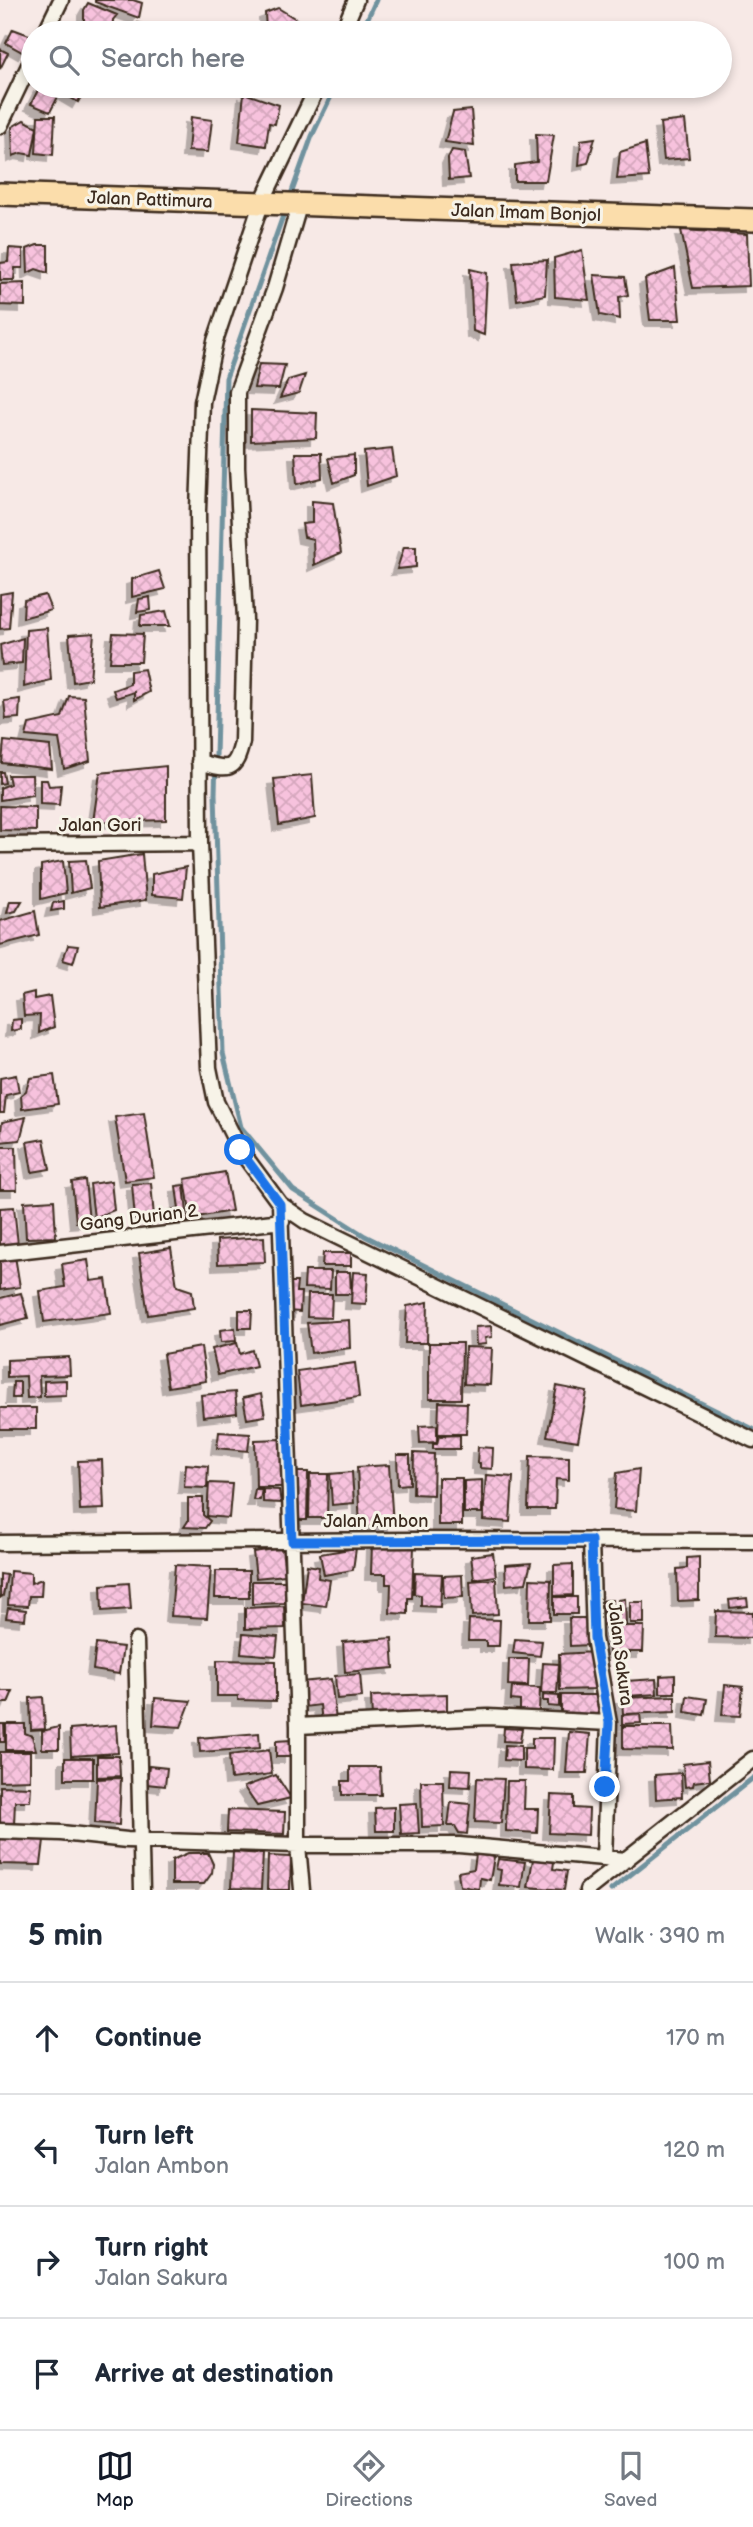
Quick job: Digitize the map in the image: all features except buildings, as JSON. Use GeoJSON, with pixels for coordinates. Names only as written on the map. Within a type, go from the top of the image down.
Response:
{"type":"FeatureCollection","features":[{"type":"Feature","properties":{"kind":"main road","name":"Jalan Pattimura"},"geometry":{"type":"LineString","coordinates":[[0,194],[299,206]]}},
{"type":"Feature","properties":{"kind":"main road","name":"Jalan Imam Bonjol"},"geometry":{"type":"LineString","coordinates":[[299,206],[753,220]]}},
{"type":"Feature","properties":{"kind":"street"},"geometry":{"type":"LineString","coordinates":[[51,21],[61,0]]}},
{"type":"Feature","properties":{"kind":"street"},"geometry":{"type":"LineString","coordinates":[[346,21],[356,0]]}},
{"type":"Feature","properties":{"kind":"street"},"geometry":{"type":"LineString","coordinates":[[0,126],[21,82]]}},
{"type":"Feature","properties":{"kind":"street"},"geometry":{"type":"LineString","coordinates":[[312,98],[261,204],[215,341],[202,402],[198,510],[202,763],[200,843],[207,1034],[216,1102],[240,1150],[280,1204],[305,1221],[753,1440]]}},
{"type":"Feature","properties":{"kind":"street"},"geometry":{"type":"LineString","coordinates":[[202,763],[224,767],[236,762],[242,741],[245,619],[237,467],[237,392],[275,288],[299,206]]}},
{"type":"Feature","properties":{"kind":"street","name":"Jalan Gori"},"geometry":{"type":"LineString","coordinates":[[0,845],[200,843]]}},
{"type":"Feature","properties":{"kind":"street"},"geometry":{"type":"LineString","coordinates":[[280,1204],[298,1726],[298,1845],[302,1890]]}},
{"type":"Feature","properties":{"kind":"street","name":"Gang Durian 2"},"geometry":{"type":"LineString","coordinates":[[0,1253],[282,1221]]}},
{"type":"Feature","properties":{"kind":"street","name":"Jalan Sakura"},"geometry":{"type":"LineString","coordinates":[[591,1540],[594,1638],[609,1723],[604,1858]]}},
{"type":"Feature","properties":{"kind":"street","name":"Jalan Ambon"},"geometry":{"type":"LineString","coordinates":[[0,1543],[753,1541]]}},
{"type":"Feature","properties":{"kind":"street"},"geometry":{"type":"LineString","coordinates":[[136,1642],[142,1890]]}},
{"type":"Feature","properties":{"kind":"street"},"geometry":{"type":"LineString","coordinates":[[298,1726],[488,1717],[609,1723]]}},
{"type":"Feature","properties":{"kind":"street"},"geometry":{"type":"LineString","coordinates":[[587,1890],[753,1759]]}},
{"type":"Feature","properties":{"kind":"street"},"geometry":{"type":"LineString","coordinates":[[0,1830],[142,1840],[298,1845],[459,1845],[626,1860]]}},
{"type":"Feature","properties":{"kind":"waterway"},"geometry":{"type":"LineString","coordinates":[[366,21],[376,0]]}},
{"type":"Feature","properties":{"kind":"waterway"},"geometry":{"type":"LineString","coordinates":[[290,197],[312,136],[330,98]]}},
{"type":"Feature","properties":{"kind":"waterway"},"geometry":{"type":"LineString","coordinates":[[285,210],[226,378],[215,794],[223,1053],[241,1127],[293,1190],[365,1236],[753,1429]]}},
{"type":"Feature","properties":{"kind":"waterway"},"geometry":{"type":"LineString","coordinates":[[611,1890],[753,1778]]}},
{"type":"Feature","properties":{"kind":"route"},"geometry":{"type":"LineString","coordinates":[[240,1150],[280,1204],[292,1541],[591,1540],[594,1638],[609,1723],[605,1787]]}}]}
